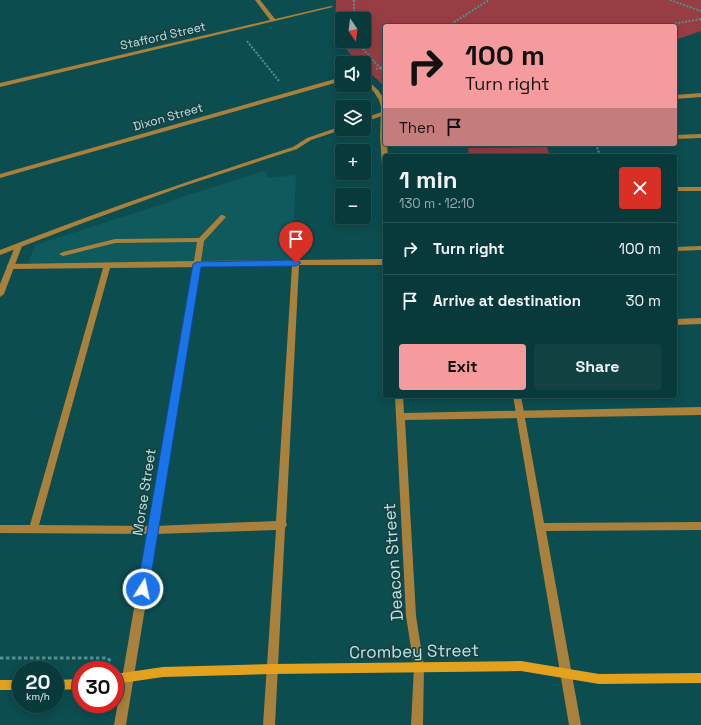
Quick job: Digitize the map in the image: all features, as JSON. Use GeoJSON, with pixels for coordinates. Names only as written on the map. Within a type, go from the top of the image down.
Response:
{"type":"FeatureCollection","features":[{"type":"Feature","properties":{"kind":"street"},"geometry":{"type":"LineString","coordinates":[[257,0],[273,20]]}},
{"type":"Feature","properties":{"kind":"street","name":"Stafford Street"},"geometry":{"type":"LineString","coordinates":[[0,85],[331,7]]}},
{"type":"Feature","properties":{"kind":"street","name":"Dixon Street"},"geometry":{"type":"LineString","coordinates":[[0,176],[335,81]]}},
{"type":"Feature","properties":{"kind":"street"},"geometry":{"type":"LineString","coordinates":[[371,86],[382,100],[383,104]]}},
{"type":"Feature","properties":{"kind":"street"},"geometry":{"type":"LineString","coordinates":[[677,97],[701,94]]}},
{"type":"Feature","properties":{"kind":"street"},"geometry":{"type":"LineString","coordinates":[[371,118],[383,114]]}},
{"type":"Feature","properties":{"kind":"street"},"geometry":{"type":"LineString","coordinates":[[0,253],[81,221],[179,186],[295,148],[309,139],[335,130]]}},
{"type":"Feature","properties":{"kind":"street"},"geometry":{"type":"LineString","coordinates":[[677,137],[701,136]]}},
{"type":"Feature","properties":{"kind":"street"},"geometry":{"type":"LineString","coordinates":[[677,189],[701,189]]}},
{"type":"Feature","properties":{"kind":"street"},"geometry":{"type":"LineString","coordinates":[[63,254],[115,241],[202,240],[223,217]]}},
{"type":"Feature","properties":{"kind":"street","name":"Morse Street"},"geometry":{"type":"LineString","coordinates":[[120,725],[202,240]]}},
{"type":"Feature","properties":{"kind":"street"},"geometry":{"type":"LineString","coordinates":[[0,294],[18,246]]}},
{"type":"Feature","properties":{"kind":"street"},"geometry":{"type":"LineString","coordinates":[[677,249],[701,248]]}},
{"type":"Feature","properties":{"kind":"street"},"geometry":{"type":"LineString","coordinates":[[11,266],[383,262]]}},
{"type":"Feature","properties":{"kind":"street"},"geometry":{"type":"LineString","coordinates":[[269,725],[282,525],[296,263]]}},
{"type":"Feature","properties":{"kind":"street"},"geometry":{"type":"LineString","coordinates":[[33,529],[107,266]]}},
{"type":"Feature","properties":{"kind":"street"},"geometry":{"type":"LineString","coordinates":[[677,322],[701,321]]}},
{"type":"Feature","properties":{"kind":"street","name":"Deacon Street"},"geometry":{"type":"LineString","coordinates":[[399,398],[411,616],[419,667],[417,725]]}},
{"type":"Feature","properties":{"kind":"street"},"geometry":{"type":"LineString","coordinates":[[517,398],[575,725]]}},
{"type":"Feature","properties":{"kind":"street"},"geometry":{"type":"LineString","coordinates":[[400,417],[701,411]]}},
{"type":"Feature","properties":{"kind":"street"},"geometry":{"type":"LineString","coordinates":[[0,529],[154,530],[282,525]]}},
{"type":"Feature","properties":{"kind":"street"},"geometry":{"type":"LineString","coordinates":[[540,527],[701,526]]}},
{"type":"Feature","properties":{"kind":"street","name":"Crombey Street"},"geometry":{"type":"LineString","coordinates":[[124,678],[163,672],[521,666],[599,679],[701,678]]}},
{"type":"Feature","properties":{"kind":"street"},"geometry":{"type":"LineString","coordinates":[[0,686],[12,685]]}},
{"type":"Feature","properties":{"kind":"path"},"geometry":{"type":"LineString","coordinates":[[354,0],[354,12]]}},
{"type":"Feature","properties":{"kind":"path"},"geometry":{"type":"LineString","coordinates":[[451,24],[489,0]]}},
{"type":"Feature","properties":{"kind":"path"},"geometry":{"type":"LineString","coordinates":[[670,0],[701,11]]}},
{"type":"Feature","properties":{"kind":"path"},"geometry":{"type":"LineString","coordinates":[[672,24],[701,19]]}},
{"type":"Feature","properties":{"kind":"path"},"geometry":{"type":"LineString","coordinates":[[237,29],[290,93]]}},
{"type":"Feature","properties":{"kind":"path"},"geometry":{"type":"LineString","coordinates":[[362,48],[383,70]]}},
{"type":"Feature","properties":{"kind":"path"},"geometry":{"type":"LineString","coordinates":[[374,70],[383,66]]}},
{"type":"Feature","properties":{"kind":"path"},"geometry":{"type":"LineString","coordinates":[[0,658],[107,658],[128,677]]}},
{"type":"Feature","properties":{"kind":"shaded area"},"geometry":{"type":"Polygon","coordinates":[[[336,0],[701,0],[701,31],[677,39],[677,24],[383,24],[383,85],[371,74],[371,56],[353,56],[346,48],[371,48],[371,12],[336,12],[336,0]]]}},
{"type":"Feature","properties":{"kind":"shaded area"},"geometry":{"type":"Polygon","coordinates":[[[547,147],[549,154],[469,154],[468,148],[547,147]]]}},
{"type":"Feature","properties":{"kind":"shaded area"},"geometry":{"type":"Polygon","coordinates":[[[264,171],[269,178],[296,175],[292,261],[28,263],[35,245],[264,171]]]}},
{"type":"Feature","properties":{"kind":"route"},"geometry":{"type":"LineString","coordinates":[[143,589],[197,264],[296,263]]}}]}
